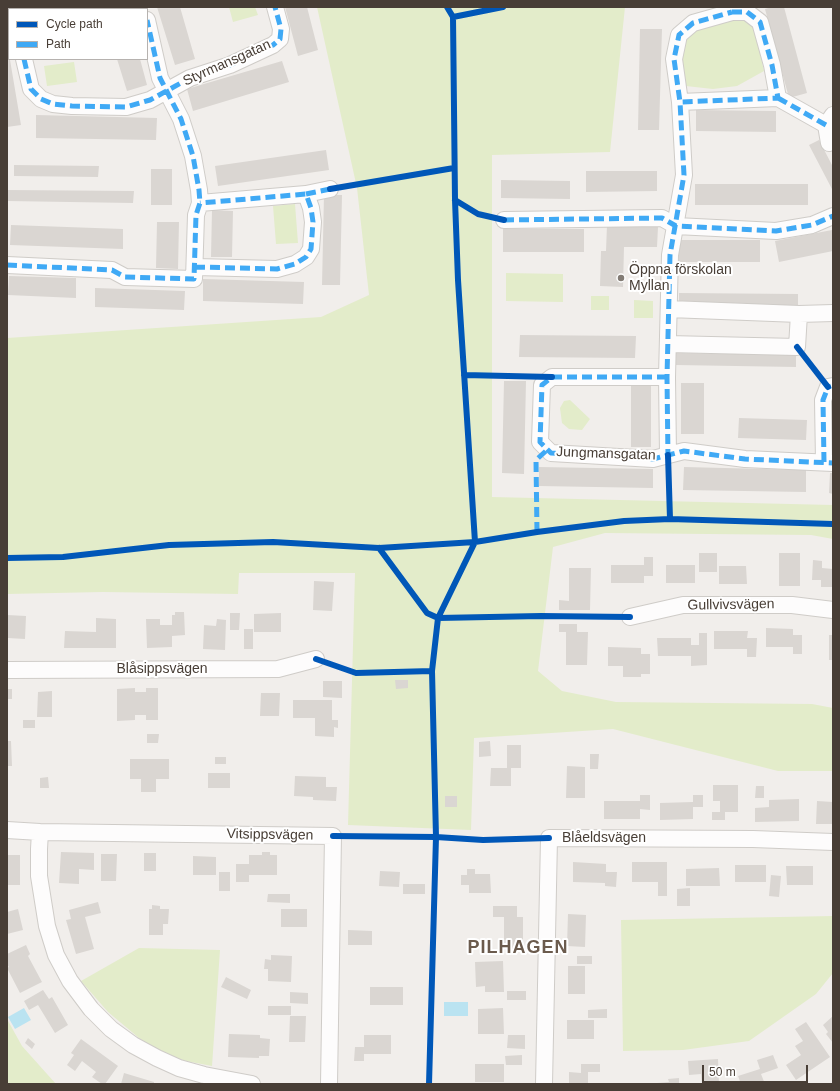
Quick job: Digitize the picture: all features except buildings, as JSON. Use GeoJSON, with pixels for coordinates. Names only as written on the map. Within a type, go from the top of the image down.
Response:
{"type":"FeatureCollection","features":[{"type":"Feature","properties":{"kind":"street","name":"Styrmansgatan"},"geometry":{"type":"LineString","coordinates":[[24,60],[31,89],[41,99],[53,104],[72,106],[126,107],[150,100],[190,78],[230,65],[273,45],[280,39],[281,29],[275,7]]}},
{"type":"Feature","properties":{"kind":"street","name":"Jungmansgatan"},"geometry":{"type":"LineString","coordinates":[[668,455],[667,377],[670,255],[684,175],[680,102],[674,59],[678,35],[693,23],[732,12],[747,12],[760,22],[772,65],[778,98]]}},
{"type":"Feature","properties":{"kind":"street","name":"Styrmansgatan"},"geometry":{"type":"LineString","coordinates":[[148,24],[160,78],[181,119],[193,156],[200,203],[196,216],[195,267]]}},
{"type":"Feature","properties":{"kind":"street"},"geometry":{"type":"LineString","coordinates":[[680,102],[778,98],[829,120],[829,143]]}},
{"type":"Feature","properties":{"kind":"street"},"geometry":{"type":"LineString","coordinates":[[200,203],[306,194],[330,189]]}},
{"type":"Feature","properties":{"kind":"street"},"geometry":{"type":"LineString","coordinates":[[7,265],[112,270],[125,277],[194,279],[195,267],[277,269],[295,264],[306,257],[311,249],[313,222],[311,208],[306,194]]}},
{"type":"Feature","properties":{"kind":"street"},"geometry":{"type":"LineString","coordinates":[[504,220],[662,218],[676,226],[776,231],[812,225],[833,216]]}},
{"type":"Feature","properties":{"kind":"street"},"geometry":{"type":"LineString","coordinates":[[669,309],[799,314],[833,312]]}},
{"type":"Feature","properties":{"kind":"street"},"geometry":{"type":"LineString","coordinates":[[668,344],[797,347],[799,314]]}},
{"type":"Feature","properties":{"kind":"street","name":"Jungmansgatan"},"geometry":{"type":"LineString","coordinates":[[667,377],[552,377],[542,385],[540,442],[551,453],[652,459],[684,451],[745,459],[828,463],[822,400],[828,387],[833,386]]}},
{"type":"Feature","properties":{"kind":"street","name":"Gullvivsvägen"},"geometry":{"type":"LineString","coordinates":[[630,617],[683,605],[792,604],[833,610]]}},
{"type":"Feature","properties":{"kind":"street","name":"Blåsippsvägen"},"geometry":{"type":"LineString","coordinates":[[7,670],[278,669],[316,659]]}},
{"type":"Feature","properties":{"kind":"street","name":"Vitsippsvägen"},"geometry":{"type":"LineString","coordinates":[[7,830],[40,832],[333,836],[329,1084]]}},
{"type":"Feature","properties":{"kind":"street"},"geometry":{"type":"LineString","coordinates":[[40,832],[39,876],[47,926],[56,955],[70,981],[91,1009],[111,1029],[133,1045],[157,1058],[179,1068],[252,1084]]}},
{"type":"Feature","properties":{"kind":"street","name":"Blåeldsvägen"},"geometry":{"type":"LineString","coordinates":[[544,1084],[549,838],[753,839],[833,842]]}},
{"type":"Feature","properties":{"kind":"green space"},"geometry":{"type":"Polygon","coordinates":[[[229,7],[255,7],[258,15],[233,22],[229,7]]]}},
{"type":"Feature","properties":{"kind":"green space"},"geometry":{"type":"Polygon","coordinates":[[[317,7],[625,7],[610,152],[492,155],[492,497],[833,505],[833,539],[811,535],[605,533],[553,547],[538,671],[562,691],[616,702],[812,704],[833,708],[833,771],[778,771],[613,729],[474,738],[471,830],[348,825],[355,573],[239,573],[238,594],[103,592],[7,594],[7,338],[321,317],[369,295],[357,188],[317,7]]]}},
{"type":"Feature","properties":{"kind":"green space"},"geometry":{"type":"Polygon","coordinates":[[[740,17],[754,27],[764,71],[737,86],[713,89],[686,86],[680,64],[682,42],[691,31],[740,17]]]}},
{"type":"Feature","properties":{"kind":"green space"},"geometry":{"type":"Polygon","coordinates":[[[74,62],[77,82],[47,86],[44,66],[74,62]]]}},
{"type":"Feature","properties":{"kind":"green space"},"geometry":{"type":"Polygon","coordinates":[[[295,204],[298,243],[276,244],[273,206],[295,204]]]}},
{"type":"Feature","properties":{"kind":"green space"},"geometry":{"type":"Polygon","coordinates":[[[506,273],[563,274],[563,302],[506,301],[506,273]]]}},
{"type":"Feature","properties":{"kind":"green space"},"geometry":{"type":"Polygon","coordinates":[[[591,296],[609,296],[609,310],[591,310],[591,296]]]}},
{"type":"Feature","properties":{"kind":"green space"},"geometry":{"type":"Polygon","coordinates":[[[634,300],[653,301],[653,318],[634,318],[634,300]]]}},
{"type":"Feature","properties":{"kind":"green space"},"geometry":{"type":"Polygon","coordinates":[[[570,400],[590,419],[582,430],[569,429],[562,423],[560,408],[564,401],[570,400]]]}},
{"type":"Feature","properties":{"kind":"green space"},"geometry":{"type":"Polygon","coordinates":[[[833,916],[833,973],[816,994],[749,1041],[683,1050],[623,1051],[621,920],[833,916]]]}},
{"type":"Feature","properties":{"kind":"green space"},"geometry":{"type":"Polygon","coordinates":[[[139,948],[220,950],[212,1066],[186,1061],[164,1054],[139,1038],[108,1012],[81,981],[139,948]]]}},
{"type":"Feature","properties":{"kind":"green space"},"geometry":{"type":"Polygon","coordinates":[[[7,1019],[22,1046],[56,1084],[7,1084],[7,1019]]]}},
{"type":"Feature","properties":{"kind":"water"},"geometry":{"type":"Polygon","coordinates":[[[444,1002],[468,1002],[468,1016],[444,1016],[444,1002]]]}},
{"type":"Feature","properties":{"kind":"water"},"geometry":{"type":"Polygon","coordinates":[[[24,1008],[31,1020],[15,1029],[8,1017],[24,1008]]]}},
{"type":"Feature","properties":{"kind":"marked path"},"geometry":{"type":"LineString","coordinates":[[24,60],[31,89],[41,99],[53,104],[72,106],[126,107],[150,100],[190,78],[230,65],[273,45],[280,39],[281,29],[275,7]]}},
{"type":"Feature","properties":{"kind":"marked path"},"geometry":{"type":"LineString","coordinates":[[732,12],[747,12],[760,22],[772,65],[778,98],[680,102],[674,59],[679,35],[693,23],[732,12]]}},
{"type":"Feature","properties":{"kind":"marked path"},"geometry":{"type":"LineString","coordinates":[[7,265],[112,270],[125,277],[194,279],[196,215],[200,203],[193,156],[181,119],[160,78],[148,24]]}},
{"type":"Feature","properties":{"kind":"marked path"},"geometry":{"type":"LineString","coordinates":[[778,98],[826,125]]}},
{"type":"Feature","properties":{"kind":"marked path"},"geometry":{"type":"LineString","coordinates":[[668,459],[667,377],[670,255],[684,175],[680,102]]}},
{"type":"Feature","properties":{"kind":"marked path"},"geometry":{"type":"LineString","coordinates":[[306,194],[330,189]]}},
{"type":"Feature","properties":{"kind":"marked path"},"geometry":{"type":"LineString","coordinates":[[195,267],[277,269],[295,264],[306,257],[311,249],[313,222],[311,208],[306,194],[200,203]]}},
{"type":"Feature","properties":{"kind":"marked path"},"geometry":{"type":"LineString","coordinates":[[504,220],[662,218],[676,226],[776,231],[812,225],[833,216]]}},
{"type":"Feature","properties":{"kind":"marked path"},"geometry":{"type":"LineString","coordinates":[[667,377],[552,377],[542,385],[540,442],[551,453],[653,459],[684,451],[745,459],[833,463]]}},
{"type":"Feature","properties":{"kind":"marked path"},"geometry":{"type":"LineString","coordinates":[[824,462],[823,400],[828,387],[831,386]]}},
{"type":"Feature","properties":{"kind":"marked path"},"geometry":{"type":"LineString","coordinates":[[537,532],[536,460],[547,450]]}},
{"type":"Feature","properties":{"kind":"cycle path"},"geometry":{"type":"LineString","coordinates":[[429,1084],[436,837],[432,671],[438,618],[475,542],[458,280],[455,200],[453,17],[447,7]]}},
{"type":"Feature","properties":{"kind":"cycle path"},"geometry":{"type":"LineString","coordinates":[[453,17],[503,7]]}},
{"type":"Feature","properties":{"kind":"cycle path"},"geometry":{"type":"LineString","coordinates":[[330,189],[454,168]]}},
{"type":"Feature","properties":{"kind":"cycle path"},"geometry":{"type":"LineString","coordinates":[[455,200],[478,214],[504,220]]}},
{"type":"Feature","properties":{"kind":"cycle path"},"geometry":{"type":"LineString","coordinates":[[797,347],[828,387]]}},
{"type":"Feature","properties":{"kind":"cycle path"},"geometry":{"type":"LineString","coordinates":[[464,375],[552,377]]}},
{"type":"Feature","properties":{"kind":"cycle path"},"geometry":{"type":"LineString","coordinates":[[668,455],[670,519]]}},
{"type":"Feature","properties":{"kind":"cycle path"},"geometry":{"type":"LineString","coordinates":[[7,558],[63,557],[169,545],[273,542],[379,548],[475,542],[537,532],[624,521],[670,519],[833,524]]}},
{"type":"Feature","properties":{"kind":"cycle path"},"geometry":{"type":"LineString","coordinates":[[379,548],[427,613],[438,618],[541,616],[630,617]]}},
{"type":"Feature","properties":{"kind":"cycle path"},"geometry":{"type":"LineString","coordinates":[[316,659],[356,673],[432,671]]}},
{"type":"Feature","properties":{"kind":"cycle path"},"geometry":{"type":"LineString","coordinates":[[333,836],[436,837],[483,840],[549,838]]}},
{"type":"Feature","properties":{"kind":"place","name":"Öppna förskolan Myllan"},"geometry":{"type":"Point","coordinates":[621,278]}},
{"type":"Feature","properties":{"kind":"district","name":"PILHAGEN"},"geometry":{"type":"Point","coordinates":[518,948]}}]}
